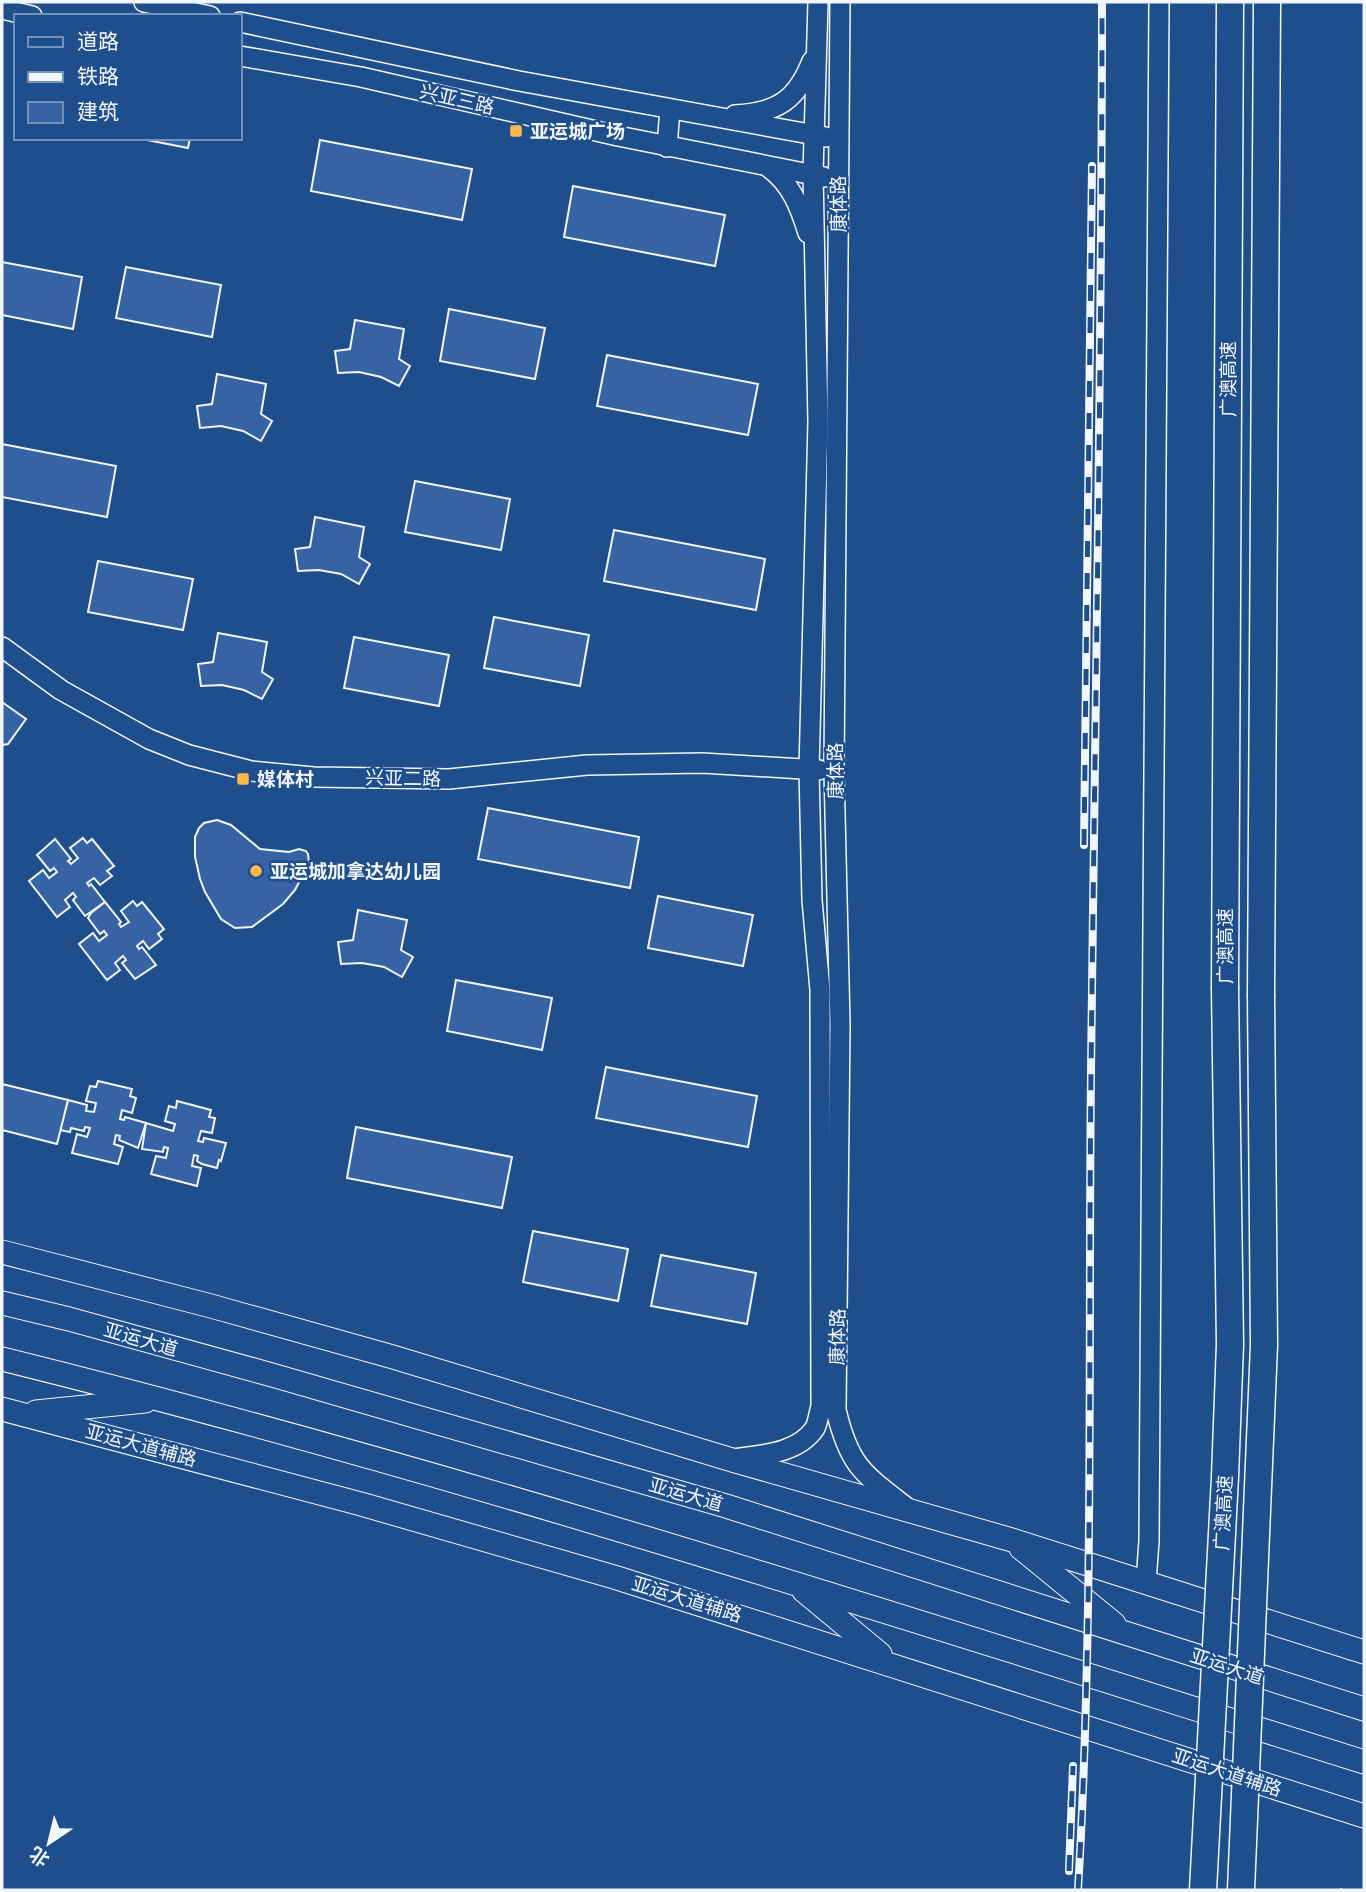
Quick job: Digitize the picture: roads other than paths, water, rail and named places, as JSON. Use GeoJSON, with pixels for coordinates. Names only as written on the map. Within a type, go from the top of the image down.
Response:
{"type":"FeatureCollection","features":[{"type":"Feature","properties":{"kind":"highway","name":"广澳高速"},"geometry":{"type":"LineString","coordinates":[[1203,1890],[1230,1344],[1225,987],[1230,2]]}},
{"type":"Feature","properties":{"kind":"highway","name":"广澳高速"},"geometry":{"type":"LineString","coordinates":[[1241,1890],[1264,1345],[1261,994],[1267,2]]}},
{"type":"Feature","properties":{"kind":"main road"},"geometry":{"type":"LineString","coordinates":[[2,1252],[211,1306],[380,1354],[732,1460],[1012,1540],[1364,1651]]}},
{"type":"Feature","properties":{"kind":"main road","name":"亚运大道"},"geometry":{"type":"LineString","coordinates":[[2,1303],[246,1368],[726,1506],[1364,1709]]}},
{"type":"Feature","properties":{"kind":"main road"},"geometry":{"type":"LineString","coordinates":[[2,1359],[161,1399],[553,1508],[1364,1762]]}},
{"type":"Feature","properties":{"kind":"main road"},"geometry":{"type":"LineString","coordinates":[[10,1411],[161,1399]]}},
{"type":"Feature","properties":{"kind":"main road","name":"亚运大道辅路"},"geometry":{"type":"LineString","coordinates":[[10,1411],[361,1504],[614,1577],[1364,1816]]}},
{"type":"Feature","properties":{"kind":"main road"},"geometry":{"type":"LineString","coordinates":[[1012,1540],[1124,1633]]}},
{"type":"Feature","properties":{"kind":"main road"},"geometry":{"type":"LineString","coordinates":[[793,1583],[891,1664]]}},
{"type":"Feature","properties":{"kind":"street"},"geometry":{"type":"LineString","coordinates":[[144,2],[200,14]]}},
{"type":"Feature","properties":{"kind":"street","name":"康体路"},"geometry":{"type":"LineString","coordinates":[[732,1460],[792,1447],[816,1427],[821,1406],[820,990],[812,900],[809,770],[818,422],[813,173],[818,2]]}},
{"type":"Feature","properties":{"kind":"street","name":"康体路"},"geometry":{"type":"LineString","coordinates":[[840,2],[834,771],[840,1024],[836,1409],[844,1441],[852,1459],[873,1482],[910,1510]]}},
{"type":"Feature","properties":{"kind":"street"},"geometry":{"type":"LineString","coordinates":[[1146,1582],[1149,1527],[1159,2]]}},
{"type":"Feature","properties":{"kind":"street"},"geometry":{"type":"LineString","coordinates":[[2,9],[23,14]]}},
{"type":"Feature","properties":{"kind":"street","name":"兴亚三路"},"geometry":{"type":"LineString","coordinates":[[242,22],[519,81],[838,139]]}},
{"type":"Feature","properties":{"kind":"street"},"geometry":{"type":"LineString","coordinates":[[706,116],[756,113],[787,102],[799,88],[817,50]]}},
{"type":"Feature","properties":{"kind":"street","name":"兴亚三路"},"geometry":{"type":"LineString","coordinates":[[242,56],[361,77],[667,146],[768,167],[813,173],[838,181]]}},
{"type":"Feature","properties":{"kind":"street"},"geometry":{"type":"LineString","coordinates":[[667,146],[670,109]]}},
{"type":"Feature","properties":{"kind":"street"},"geometry":{"type":"LineString","coordinates":[[768,167],[781,176],[790,189],[802,214],[814,252]]}},
{"type":"Feature","properties":{"kind":"street","name":"兴亚二路"},"geometry":{"type":"LineString","coordinates":[[2,647],[61,691],[149,739],[190,755],[251,771],[313,777],[449,779],[587,765],[702,763],[834,771]]}},
{"type":"Feature","properties":{"kind":"railway"},"geometry":{"type":"LineString","coordinates":[[1078,1890],[1088,1584],[1102,2]]}},
{"type":"Feature","properties":{"kind":"railway"},"geometry":{"type":"LineString","coordinates":[[1084,845],[1092,166]]}},
{"type":"Feature","properties":{"kind":"railway"},"geometry":{"type":"LineString","coordinates":[[1069,1871],[1073,1766]]}},
{"type":"Feature","properties":{"kind":"place","name":"亚运城广场"},"geometry":{"type":"Point","coordinates":[516,131]}},
{"type":"Feature","properties":{"kind":"place","name":"媒体村"},"geometry":{"type":"Point","coordinates":[243,779]}},
{"type":"Feature","properties":{"kind":"place","name":"亚运城加拿达幼儿园"},"geometry":{"type":"Point","coordinates":[256,871]}}]}
